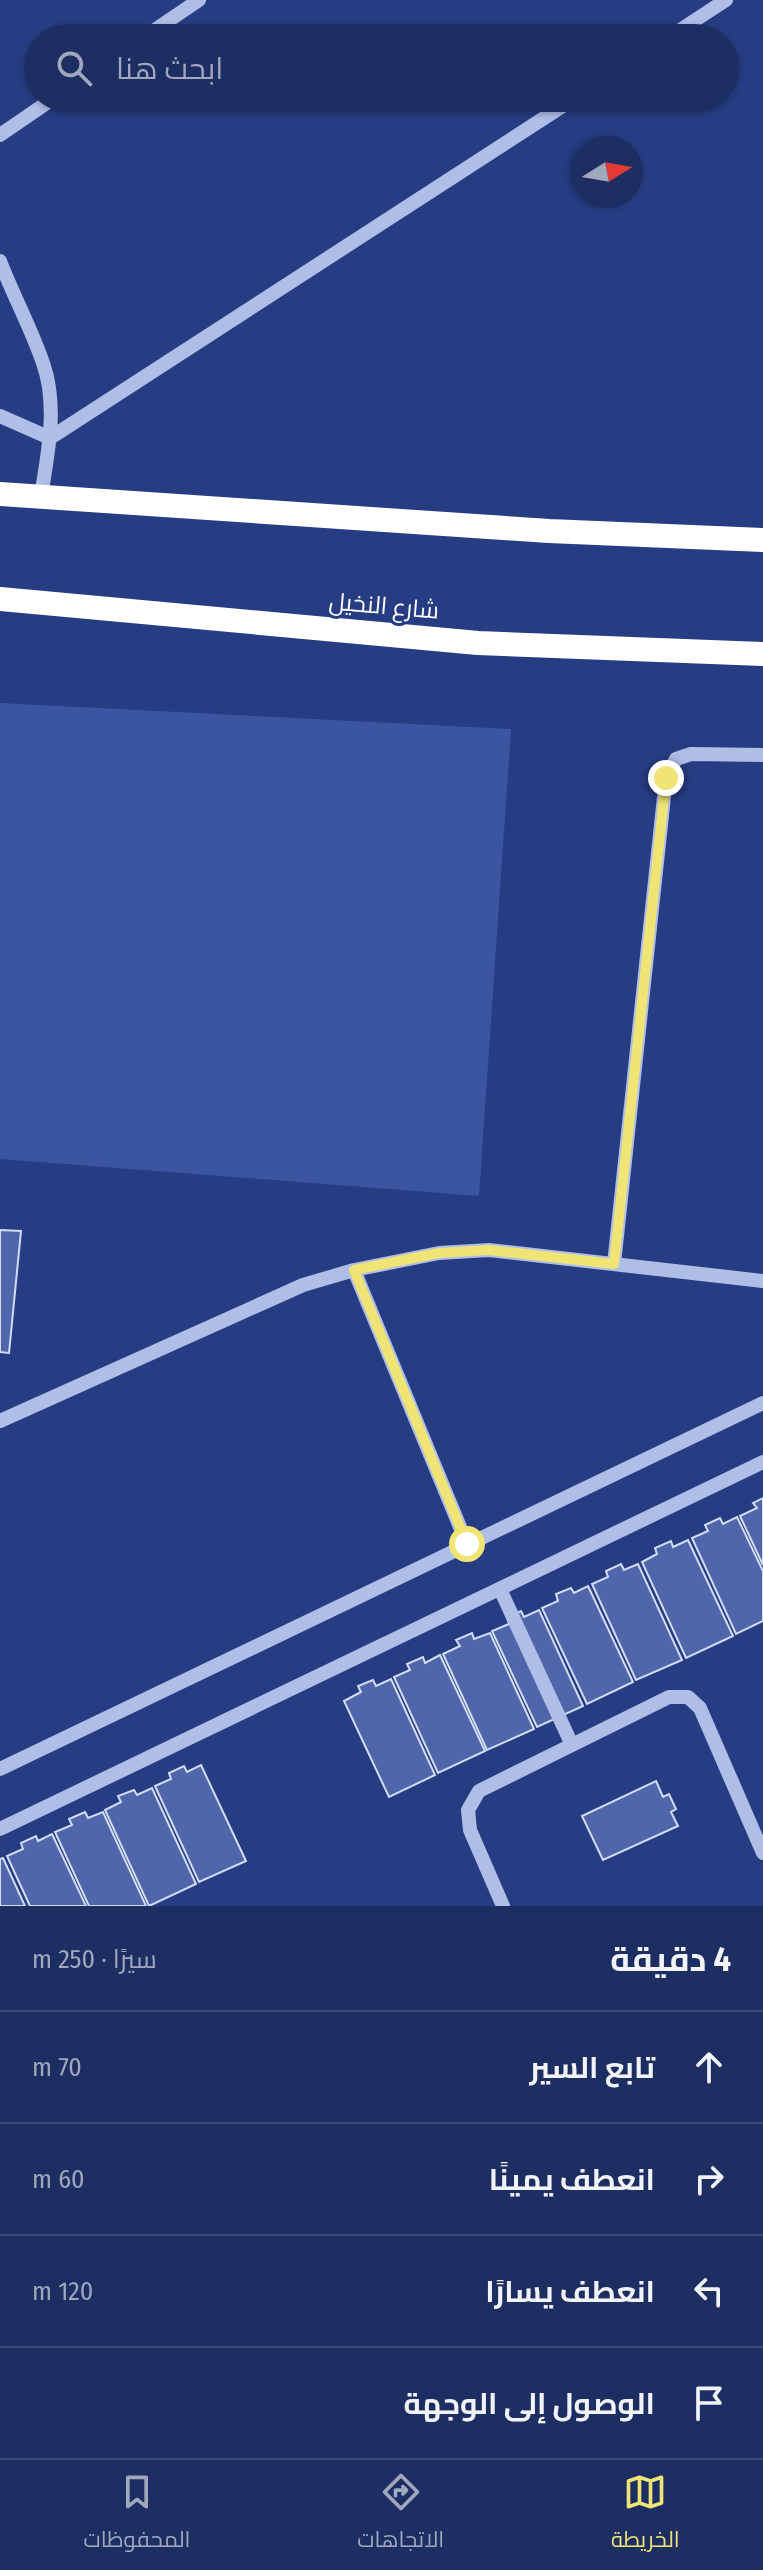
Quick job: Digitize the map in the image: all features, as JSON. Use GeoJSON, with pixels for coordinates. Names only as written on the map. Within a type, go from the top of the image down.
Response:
{"type":"FeatureCollection","features":[{"type":"Feature","properties":{"kind":"highway"},"geometry":{"type":"LineString","coordinates":[[0,494],[549,531],[763,540]]}},
{"type":"Feature","properties":{"kind":"highway","name":"شارع النخيل"},"geometry":{"type":"LineString","coordinates":[[0,599],[478,643],[763,654]]}},
{"type":"Feature","properties":{"kind":"street"},"geometry":{"type":"LineString","coordinates":[[164,24],[199,0]]}},
{"type":"Feature","properties":{"kind":"street"},"geometry":{"type":"LineString","coordinates":[[689,24],[726,0]]}},
{"type":"Feature","properties":{"kind":"street"},"geometry":{"type":"LineString","coordinates":[[0,135],[34,112]]}},
{"type":"Feature","properties":{"kind":"street"},"geometry":{"type":"LineString","coordinates":[[50,438],[553,112]]}},
{"type":"Feature","properties":{"kind":"street"},"geometry":{"type":"LineString","coordinates":[[0,261],[44,364],[50,397],[50,438],[41,496]]}},
{"type":"Feature","properties":{"kind":"street"},"geometry":{"type":"LineString","coordinates":[[0,416],[50,438]]}},
{"type":"Feature","properties":{"kind":"street"},"geometry":{"type":"LineString","coordinates":[[614,1264],[666,778],[676,759],[691,754],[763,755]]}},
{"type":"Feature","properties":{"kind":"street"},"geometry":{"type":"LineString","coordinates":[[0,1421],[303,1285],[354,1270],[439,1253],[489,1250],[763,1281]]}},
{"type":"Feature","properties":{"kind":"street"},"geometry":{"type":"LineString","coordinates":[[354,1270],[467,1544]]}},
{"type":"Feature","properties":{"kind":"street"},"geometry":{"type":"LineString","coordinates":[[0,1769],[763,1403]]}},
{"type":"Feature","properties":{"kind":"street"},"geometry":{"type":"LineString","coordinates":[[0,1829],[763,1462]]}},
{"type":"Feature","properties":{"kind":"street"},"geometry":{"type":"LineString","coordinates":[[500,1589],[572,1745]]}},
{"type":"Feature","properties":{"kind":"street"},"geometry":{"type":"LineString","coordinates":[[503,1906],[470,1830],[468,1810],[479,1791],[669,1697],[688,1697],[700,1708],[763,1853]]}},
{"type":"Feature","properties":{"kind":"shaded area"},"geometry":{"type":"Polygon","coordinates":[[[0,703],[511,729],[479,1196],[0,1159],[0,703]]]}},
{"type":"Feature","properties":{"kind":"building"},"geometry":{"type":"Polygon","coordinates":[[[0,1230],[21,1231],[9,1353],[0,1352],[0,1230]]]}},
{"type":"Feature","properties":{"kind":"building"},"geometry":{"type":"Polygon","coordinates":[[[763,1498],[763,1565],[740,1516],[757,1508],[753,1503],[763,1498]]]}},
{"type":"Feature","properties":{"kind":"building"},"geometry":{"type":"Polygon","coordinates":[[[737,1517],[763,1571],[763,1621],[736,1634],[692,1538],[708,1531],[705,1525],[720,1518],[723,1524],[737,1517]]]}},
{"type":"Feature","properties":{"kind":"building"},"geometry":{"type":"Polygon","coordinates":[[[688,1540],[733,1636],[686,1658],[642,1562],[657,1554],[655,1548],[671,1541],[673,1547],[688,1540]]]}},
{"type":"Feature","properties":{"kind":"building"},"geometry":{"type":"Polygon","coordinates":[[[621,1564],[624,1570],[638,1564],[682,1660],[636,1680],[592,1584],[608,1577],[606,1571],[621,1564]]]}},
{"type":"Feature","properties":{"kind":"building"},"geometry":{"type":"Polygon","coordinates":[[[588,1586],[633,1682],[587,1704],[542,1608],[558,1601],[556,1594],[571,1588],[574,1593],[588,1586]]]}},
{"type":"Feature","properties":{"kind":"building"},"geometry":{"type":"Polygon","coordinates":[[[539,1610],[583,1706],[537,1727],[492,1631],[509,1624],[507,1618],[521,1611],[524,1617],[539,1610]]]}},
{"type":"Feature","properties":{"kind":"building"},"geometry":{"type":"Polygon","coordinates":[[[472,1633],[474,1639],[490,1633],[534,1729],[487,1750],[443,1654],[460,1646],[456,1640],[472,1633]]]}},
{"type":"Feature","properties":{"kind":"building"},"geometry":{"type":"Polygon","coordinates":[[[440,1655],[485,1751],[438,1773],[394,1677],[410,1670],[407,1664],[423,1657],[425,1663],[440,1655]]]}},
{"type":"Feature","properties":{"kind":"building"},"geometry":{"type":"Polygon","coordinates":[[[391,1679],[435,1775],[389,1797],[344,1701],[361,1692],[358,1686],[373,1680],[376,1686],[391,1679]]]}},
{"type":"Feature","properties":{"kind":"building"},"geometry":{"type":"Polygon","coordinates":[[[201,1765],[246,1861],[199,1882],[155,1786],[171,1779],[169,1773],[184,1766],[187,1772],[201,1765]]]}},
{"type":"Feature","properties":{"kind":"building"},"geometry":{"type":"Polygon","coordinates":[[[656,1781],[663,1797],[669,1794],[676,1809],[671,1812],[678,1826],[603,1860],[582,1816],[656,1781]]]}},
{"type":"Feature","properties":{"kind":"building"},"geometry":{"type":"Polygon","coordinates":[[[152,1788],[196,1884],[149,1906],[105,1810],[121,1802],[118,1796],[134,1790],[137,1795],[152,1788]]]}},
{"type":"Feature","properties":{"kind":"building"},"geometry":{"type":"Polygon","coordinates":[[[85,1812],[88,1818],[103,1812],[146,1906],[89,1906],[55,1832],[72,1825],[69,1819],[85,1812]]]}},
{"type":"Feature","properties":{"kind":"building"},"geometry":{"type":"Polygon","coordinates":[[[52,1834],[86,1906],[30,1906],[7,1856],[23,1849],[21,1843],[36,1836],[38,1841],[52,1834]]]}},
{"type":"Feature","properties":{"kind":"building"},"geometry":{"type":"Polygon","coordinates":[[[3,1858],[25,1906],[0,1906],[0,1859],[3,1858]]]}},
{"type":"Feature","properties":{"kind":"route"},"geometry":{"type":"LineString","coordinates":[[467,1544],[354,1270],[439,1253],[489,1250],[614,1264],[666,778]]}}]}
